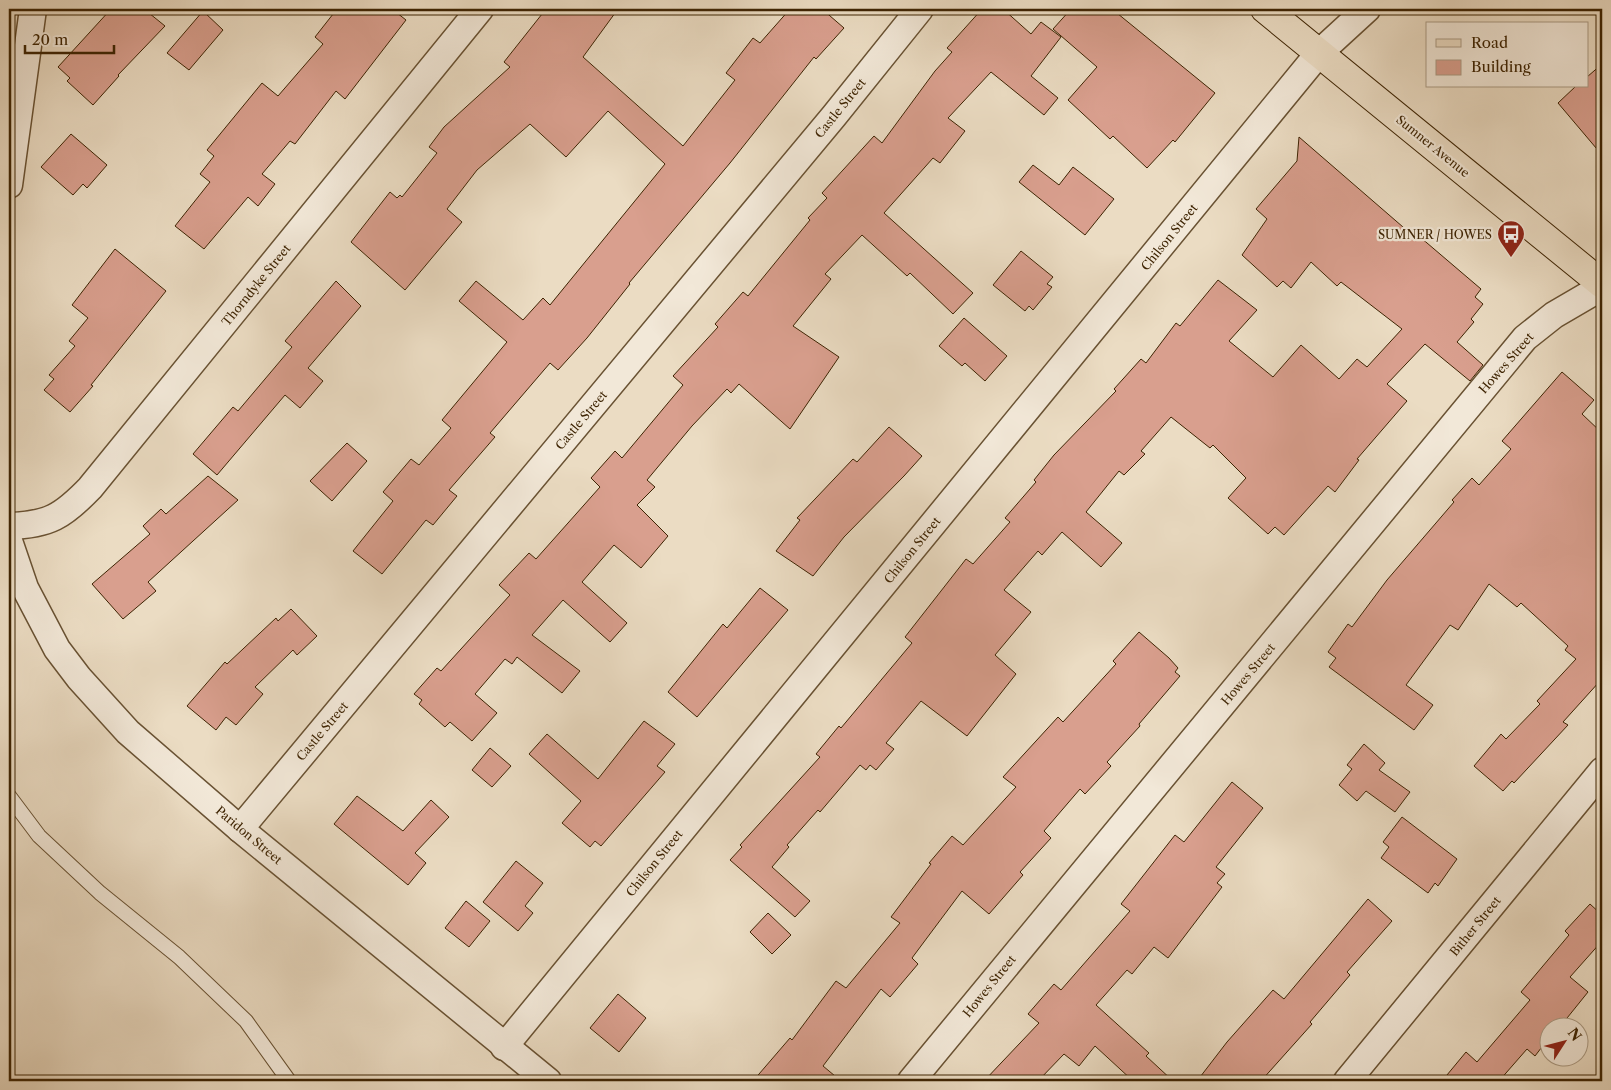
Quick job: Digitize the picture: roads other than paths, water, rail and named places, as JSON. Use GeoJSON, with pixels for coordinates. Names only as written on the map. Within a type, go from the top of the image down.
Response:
{"type":"FeatureCollection","features":[{"type":"Feature","properties":{"kind":"main road","name":"Sumner Avenue"},"geometry":{"type":"LineString","coordinates":[[1264,9],[1602,285]]}},
{"type":"Feature","properties":{"kind":"street"},"geometry":{"type":"LineString","coordinates":[[9,185],[33,9]]}},
{"type":"Feature","properties":{"kind":"street","name":"Thorndyke Street"},"geometry":{"type":"LineString","coordinates":[[9,526],[42,524],[55,517],[90,488],[480,9]]}},
{"type":"Feature","properties":{"kind":"street","name":"Castle Street"},"geometry":{"type":"LineString","coordinates":[[240,828],[834,116],[920,9]]}},
{"type":"Feature","properties":{"kind":"street","name":"Chilson Street"},"geometry":{"type":"LineString","coordinates":[[504,1047],[1319,53],[1367,9]]}},
{"type":"Feature","properties":{"kind":"street","name":"Howes Street"},"geometry":{"type":"LineString","coordinates":[[911,1081],[1525,338],[1554,315],[1602,285]]}},
{"type":"Feature","properties":{"kind":"street","name":"Paridon Street"},"geometry":{"type":"LineString","coordinates":[[9,541],[13,577],[45,629],[79,678],[128,732],[240,828],[504,1047],[548,1081]]}},
{"type":"Feature","properties":{"kind":"street","name":"Bither Street"},"geometry":{"type":"LineString","coordinates":[[1347,1081],[1602,772]]}},
{"type":"Feature","properties":{"kind":"lane"},"geometry":{"type":"LineString","coordinates":[[9,796],[39,836],[87,881],[179,957],[246,1021],[289,1081]]}},
{"type":"Feature","properties":{"kind":"place","name":"SUMNER / HOWES"},"geometry":{"type":"Point","coordinates":[1511,258]}}]}
